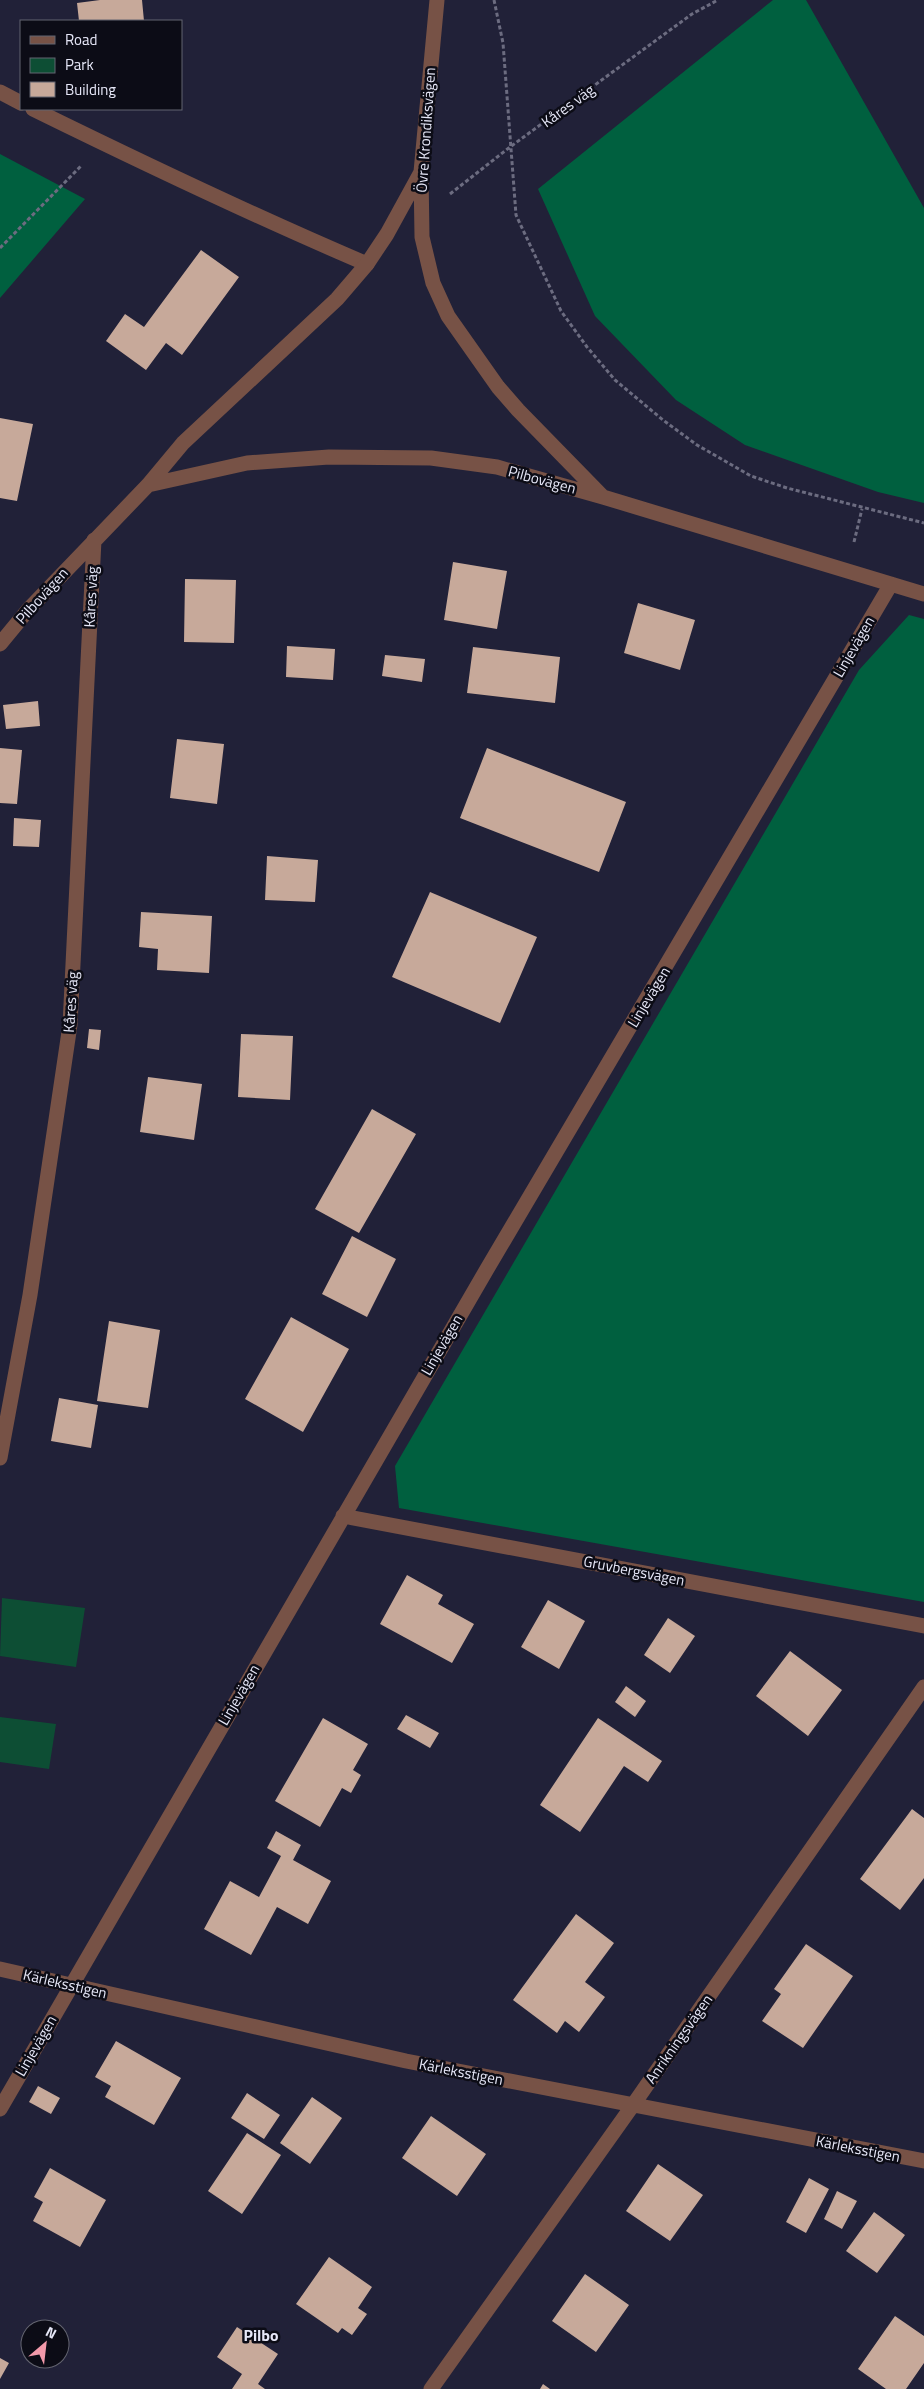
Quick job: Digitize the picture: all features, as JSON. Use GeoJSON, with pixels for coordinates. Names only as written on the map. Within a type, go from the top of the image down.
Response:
{"type":"FeatureCollection","features":[{"type":"Feature","properties":{"kind":"street","name":"Övre Krondiksvägen"},"geometry":{"type":"LineString","coordinates":[[437,0],[420,172],[422,237],[433,283],[448,316],[498,387],[603,497]]}},
{"type":"Feature","properties":{"kind":"street"},"geometry":{"type":"LineString","coordinates":[[0,92],[20,102]]}},
{"type":"Feature","properties":{"kind":"street"},"geometry":{"type":"LineString","coordinates":[[35,110],[274,225],[367,264]]}},
{"type":"Feature","properties":{"kind":"street","name":"Pilbovägen"},"geometry":{"type":"LineString","coordinates":[[0,644],[28,610],[148,485],[183,443],[337,299],[367,264],[387,234],[420,172]]}},
{"type":"Feature","properties":{"kind":"street","name":"Pilbovägen"},"geometry":{"type":"LineString","coordinates":[[148,485],[247,463],[329,457],[431,458],[497,467],[924,594]]}},
{"type":"Feature","properties":{"kind":"street","name":"Kåres väg"},"geometry":{"type":"LineString","coordinates":[[0,1458],[30,1295],[70,1024],[94,540]]}},
{"type":"Feature","properties":{"kind":"street","name":"Linjevägen"},"geometry":{"type":"LineString","coordinates":[[0,2110],[343,1516],[891,584]]}},
{"type":"Feature","properties":{"kind":"street","name":"Gruvbergsvägen"},"geometry":{"type":"LineString","coordinates":[[343,1516],[924,1626]]}},
{"type":"Feature","properties":{"kind":"street","name":"Anrikningsvägen"},"geometry":{"type":"LineString","coordinates":[[430,2389],[633,2105],[924,1687]]}},
{"type":"Feature","properties":{"kind":"street","name":"Kärleksstigen"},"geometry":{"type":"LineString","coordinates":[[0,1969],[406,2061],[924,2161]]}},
{"type":"Feature","properties":{"kind":"path"},"geometry":{"type":"LineString","coordinates":[[494,0],[503,43],[516,215],[561,311],[615,380],[663,420],[697,445],[751,476],[862,509],[924,523]]}},
{"type":"Feature","properties":{"kind":"path","name":"Kåres väg"},"geometry":{"type":"LineString","coordinates":[[422,216],[510,147],[692,14],[718,0]]}},
{"type":"Feature","properties":{"kind":"path"},"geometry":{"type":"LineString","coordinates":[[0,248],[76,174],[99,142]]}},
{"type":"Feature","properties":{"kind":"path"},"geometry":{"type":"LineString","coordinates":[[847,571],[862,509]]}},
{"type":"Feature","properties":{"kind":"green space"},"geometry":{"type":"Polygon","coordinates":[[[773,0],[806,0],[924,208],[924,503],[878,492],[745,445],[676,400],[595,316],[538,189],[773,0]]]}},
{"type":"Feature","properties":{"kind":"green space"},"geometry":{"type":"Polygon","coordinates":[[[0,154],[85,199],[0,298],[0,154]]]}},
{"type":"Feature","properties":{"kind":"green space"},"geometry":{"type":"Polygon","coordinates":[[[909,615],[924,619],[924,1602],[399,1508],[395,1466],[859,670],[909,615]]]}},
{"type":"Feature","properties":{"kind":"green space"},"geometry":{"type":"Polygon","coordinates":[[[2,1598],[85,1608],[76,1667],[0,1656],[2,1598]]]}},
{"type":"Feature","properties":{"kind":"green space"},"geometry":{"type":"Polygon","coordinates":[[[0,1717],[56,1724],[49,1769],[0,1762],[0,1717]]]}},
{"type":"Feature","properties":{"kind":"building"},"geometry":{"type":"Polygon","coordinates":[[[100,0],[142,0],[144,20],[79,20],[77,3],[100,0]]]}},
{"type":"Feature","properties":{"kind":"building"},"geometry":{"type":"Polygon","coordinates":[[[201,250],[239,277],[182,355],[166,343],[146,370],[106,341],[125,314],[144,327],[201,250]]]}},
{"type":"Feature","properties":{"kind":"building"},"geometry":{"type":"Polygon","coordinates":[[[0,418],[33,424],[17,501],[0,498],[0,418]]]}},
{"type":"Feature","properties":{"kind":"building"},"geometry":{"type":"Polygon","coordinates":[[[453,562],[507,571],[497,629],[444,620],[453,562]]]}},
{"type":"Feature","properties":{"kind":"building"},"geometry":{"type":"Polygon","coordinates":[[[185,579],[236,580],[234,643],[184,642],[185,579]]]}},
{"type":"Feature","properties":{"kind":"building"},"geometry":{"type":"Polygon","coordinates":[[[638,603],[695,620],[680,670],[624,653],[638,603]]]}},
{"type":"Feature","properties":{"kind":"building"},"geometry":{"type":"Polygon","coordinates":[[[287,646],[335,649],[333,680],[286,677],[287,646]]]}},
{"type":"Feature","properties":{"kind":"building"},"geometry":{"type":"Polygon","coordinates":[[[473,647],[560,657],[555,703],[467,693],[473,647]]]}},
{"type":"Feature","properties":{"kind":"building"},"geometry":{"type":"Polygon","coordinates":[[[385,655],[425,659],[422,682],[382,676],[385,655]]]}},
{"type":"Feature","properties":{"kind":"building"},"geometry":{"type":"Polygon","coordinates":[[[38,701],[40,726],[6,729],[3,705],[38,701]]]}},
{"type":"Feature","properties":{"kind":"building"},"geometry":{"type":"Polygon","coordinates":[[[177,739],[224,744],[217,804],[170,798],[177,739]]]}},
{"type":"Feature","properties":{"kind":"building"},"geometry":{"type":"Polygon","coordinates":[[[0,748],[22,750],[17,804],[0,803],[0,748]]]}},
{"type":"Feature","properties":{"kind":"building"},"geometry":{"type":"Polygon","coordinates":[[[487,748],[626,802],[599,872],[460,818],[487,748]]]}},
{"type":"Feature","properties":{"kind":"building"},"geometry":{"type":"Polygon","coordinates":[[[14,818],[41,820],[39,847],[13,846],[14,818]]]}},
{"type":"Feature","properties":{"kind":"building"},"geometry":{"type":"Polygon","coordinates":[[[267,856],[318,860],[315,902],[265,900],[267,856]]]}},
{"type":"Feature","properties":{"kind":"building"},"geometry":{"type":"Polygon","coordinates":[[[430,892],[537,937],[500,1023],[392,977],[430,892]]]}},
{"type":"Feature","properties":{"kind":"building"},"geometry":{"type":"Polygon","coordinates":[[[141,912],[212,916],[209,973],[157,970],[158,949],[139,947],[141,912]]]}},
{"type":"Feature","properties":{"kind":"building"},"geometry":{"type":"Polygon","coordinates":[[[89,1029],[101,1030],[99,1050],[87,1048],[89,1029]]]}},
{"type":"Feature","properties":{"kind":"building"},"geometry":{"type":"Polygon","coordinates":[[[241,1034],[293,1036],[290,1100],[238,1097],[241,1034]]]}},
{"type":"Feature","properties":{"kind":"building"},"geometry":{"type":"Polygon","coordinates":[[[148,1077],[202,1084],[194,1140],[140,1132],[148,1077]]]}},
{"type":"Feature","properties":{"kind":"building"},"geometry":{"type":"Polygon","coordinates":[[[372,1109],[416,1134],[359,1233],[315,1209],[372,1109]]]}},
{"type":"Feature","properties":{"kind":"building"},"geometry":{"type":"Polygon","coordinates":[[[352,1236],[396,1259],[367,1317],[322,1294],[352,1236]]]}},
{"type":"Feature","properties":{"kind":"building"},"geometry":{"type":"Polygon","coordinates":[[[291,1317],[349,1349],[303,1432],[245,1399],[291,1317]]]}},
{"type":"Feature","properties":{"kind":"building"},"geometry":{"type":"Polygon","coordinates":[[[109,1321],[160,1330],[148,1408],[97,1401],[109,1321]]]}},
{"type":"Feature","properties":{"kind":"building"},"geometry":{"type":"Polygon","coordinates":[[[59,1398],[98,1405],[91,1448],[51,1441],[59,1398]]]}},
{"type":"Feature","properties":{"kind":"building"},"geometry":{"type":"Polygon","coordinates":[[[407,1575],[443,1595],[438,1604],[474,1624],[452,1663],[380,1624],[407,1575]]]}},
{"type":"Feature","properties":{"kind":"building"},"geometry":{"type":"Polygon","coordinates":[[[548,1600],[585,1621],[559,1669],[521,1647],[548,1600]]]}},
{"type":"Feature","properties":{"kind":"building"},"geometry":{"type":"Polygon","coordinates":[[[668,1618],[695,1636],[670,1673],[644,1655],[668,1618]]]}},
{"type":"Feature","properties":{"kind":"building"},"geometry":{"type":"Polygon","coordinates":[[[790,1651],[842,1690],[808,1736],[756,1696],[790,1651]]]}},
{"type":"Feature","properties":{"kind":"building"},"geometry":{"type":"Polygon","coordinates":[[[626,1686],[646,1701],[635,1717],[615,1702],[626,1686]]]}},
{"type":"Feature","properties":{"kind":"building"},"geometry":{"type":"Polygon","coordinates":[[[406,1715],[439,1733],[430,1748],[397,1729],[406,1715]]]}},
{"type":"Feature","properties":{"kind":"building"},"geometry":{"type":"Polygon","coordinates":[[[323,1718],[368,1744],[353,1770],[361,1775],[351,1793],[342,1788],[320,1827],[275,1801],[323,1718]]]}},
{"type":"Feature","properties":{"kind":"building"},"geometry":{"type":"Polygon","coordinates":[[[598,1718],[662,1761],[648,1782],[624,1766],[580,1832],[540,1805],[598,1718]]]}},
{"type":"Feature","properties":{"kind":"building"},"geometry":{"type":"Polygon","coordinates":[[[912,1809],[924,1818],[924,1878],[900,1910],[860,1879],[912,1809]]]}},
{"type":"Feature","properties":{"kind":"building"},"geometry":{"type":"Polygon","coordinates":[[[276,1831],[301,1845],[293,1860],[331,1881],[308,1924],[277,1907],[251,1955],[204,1929],[230,1881],[259,1897],[281,1856],[267,1848],[276,1831]]]}},
{"type":"Feature","properties":{"kind":"building"},"geometry":{"type":"Polygon","coordinates":[[[576,1914],[614,1943],[585,1982],[605,1997],[579,2032],[565,2021],[557,2033],[513,2000],[576,1914]]]}},
{"type":"Feature","properties":{"kind":"building"},"geometry":{"type":"Polygon","coordinates":[[[806,1944],[853,1976],[803,2048],[762,2021],[781,1994],[774,1989],[806,1944]]]}},
{"type":"Feature","properties":{"kind":"building"},"geometry":{"type":"Polygon","coordinates":[[[116,2041],[181,2078],[154,2125],[105,2097],[111,2086],[95,2077],[116,2041]]]}},
{"type":"Feature","properties":{"kind":"building"},"geometry":{"type":"Polygon","coordinates":[[[38,2086],[60,2098],[51,2114],[29,2102],[38,2086]]]}},
{"type":"Feature","properties":{"kind":"building"},"geometry":{"type":"Polygon","coordinates":[[[247,2093],[280,2115],[264,2139],[231,2118],[247,2093]]]}},
{"type":"Feature","properties":{"kind":"building"},"geometry":{"type":"Polygon","coordinates":[[[312,2097],[342,2118],[310,2164],[280,2143],[312,2097]]]}},
{"type":"Feature","properties":{"kind":"building"},"geometry":{"type":"Polygon","coordinates":[[[431,2116],[486,2154],[457,2196],[402,2158],[431,2116]]]}},
{"type":"Feature","properties":{"kind":"building"},"geometry":{"type":"Polygon","coordinates":[[[247,2133],[281,2155],[242,2214],[208,2191],[247,2133]]]}},
{"type":"Feature","properties":{"kind":"building"},"geometry":{"type":"Polygon","coordinates":[[[658,2164],[703,2195],[670,2241],[626,2211],[658,2164]]]}},
{"type":"Feature","properties":{"kind":"building"},"geometry":{"type":"Polygon","coordinates":[[[50,2168],[106,2200],[80,2247],[33,2221],[43,2202],[34,2197],[50,2168]]]}},
{"type":"Feature","properties":{"kind":"building"},"geometry":{"type":"Polygon","coordinates":[[[809,2178],[829,2189],[806,2233],[786,2222],[809,2178]]]}},
{"type":"Feature","properties":{"kind":"building"},"geometry":{"type":"Polygon","coordinates":[[[837,2191],[857,2201],[842,2229],[824,2219],[837,2191]]]}},
{"type":"Feature","properties":{"kind":"building"},"geometry":{"type":"Polygon","coordinates":[[[874,2212],[905,2235],[877,2273],[846,2251],[874,2212]]]}},
{"type":"Feature","properties":{"kind":"building"},"geometry":{"type":"Polygon","coordinates":[[[329,2257],[372,2287],[358,2308],[367,2314],[352,2335],[342,2328],[338,2333],[296,2304],[329,2257]]]}},
{"type":"Feature","properties":{"kind":"building"},"geometry":{"type":"Polygon","coordinates":[[[585,2274],[629,2305],[596,2352],[552,2321],[585,2274]]]}},
{"type":"Feature","properties":{"kind":"building"},"geometry":{"type":"Polygon","coordinates":[[[895,2316],[924,2336],[924,2363],[906,2389],[886,2389],[858,2369],[895,2316]]]}},
{"type":"Feature","properties":{"kind":"building"},"geometry":{"type":"Polygon","coordinates":[[[237,2327],[278,2354],[258,2384],[265,2389],[232,2389],[242,2374],[217,2357],[237,2327]]]}},
{"type":"Feature","properties":{"kind":"building"},"geometry":{"type":"Polygon","coordinates":[[[0,2358],[9,2363],[0,2379],[0,2358]]]}},
{"type":"Feature","properties":{"kind":"building"},"geometry":{"type":"Polygon","coordinates":[[[543,2384],[550,2389],[540,2389],[543,2384]]]}},
{"type":"Feature","properties":{"kind":"district","name":"Pilbo"},"geometry":{"type":"Point","coordinates":[261,2335]}}]}
